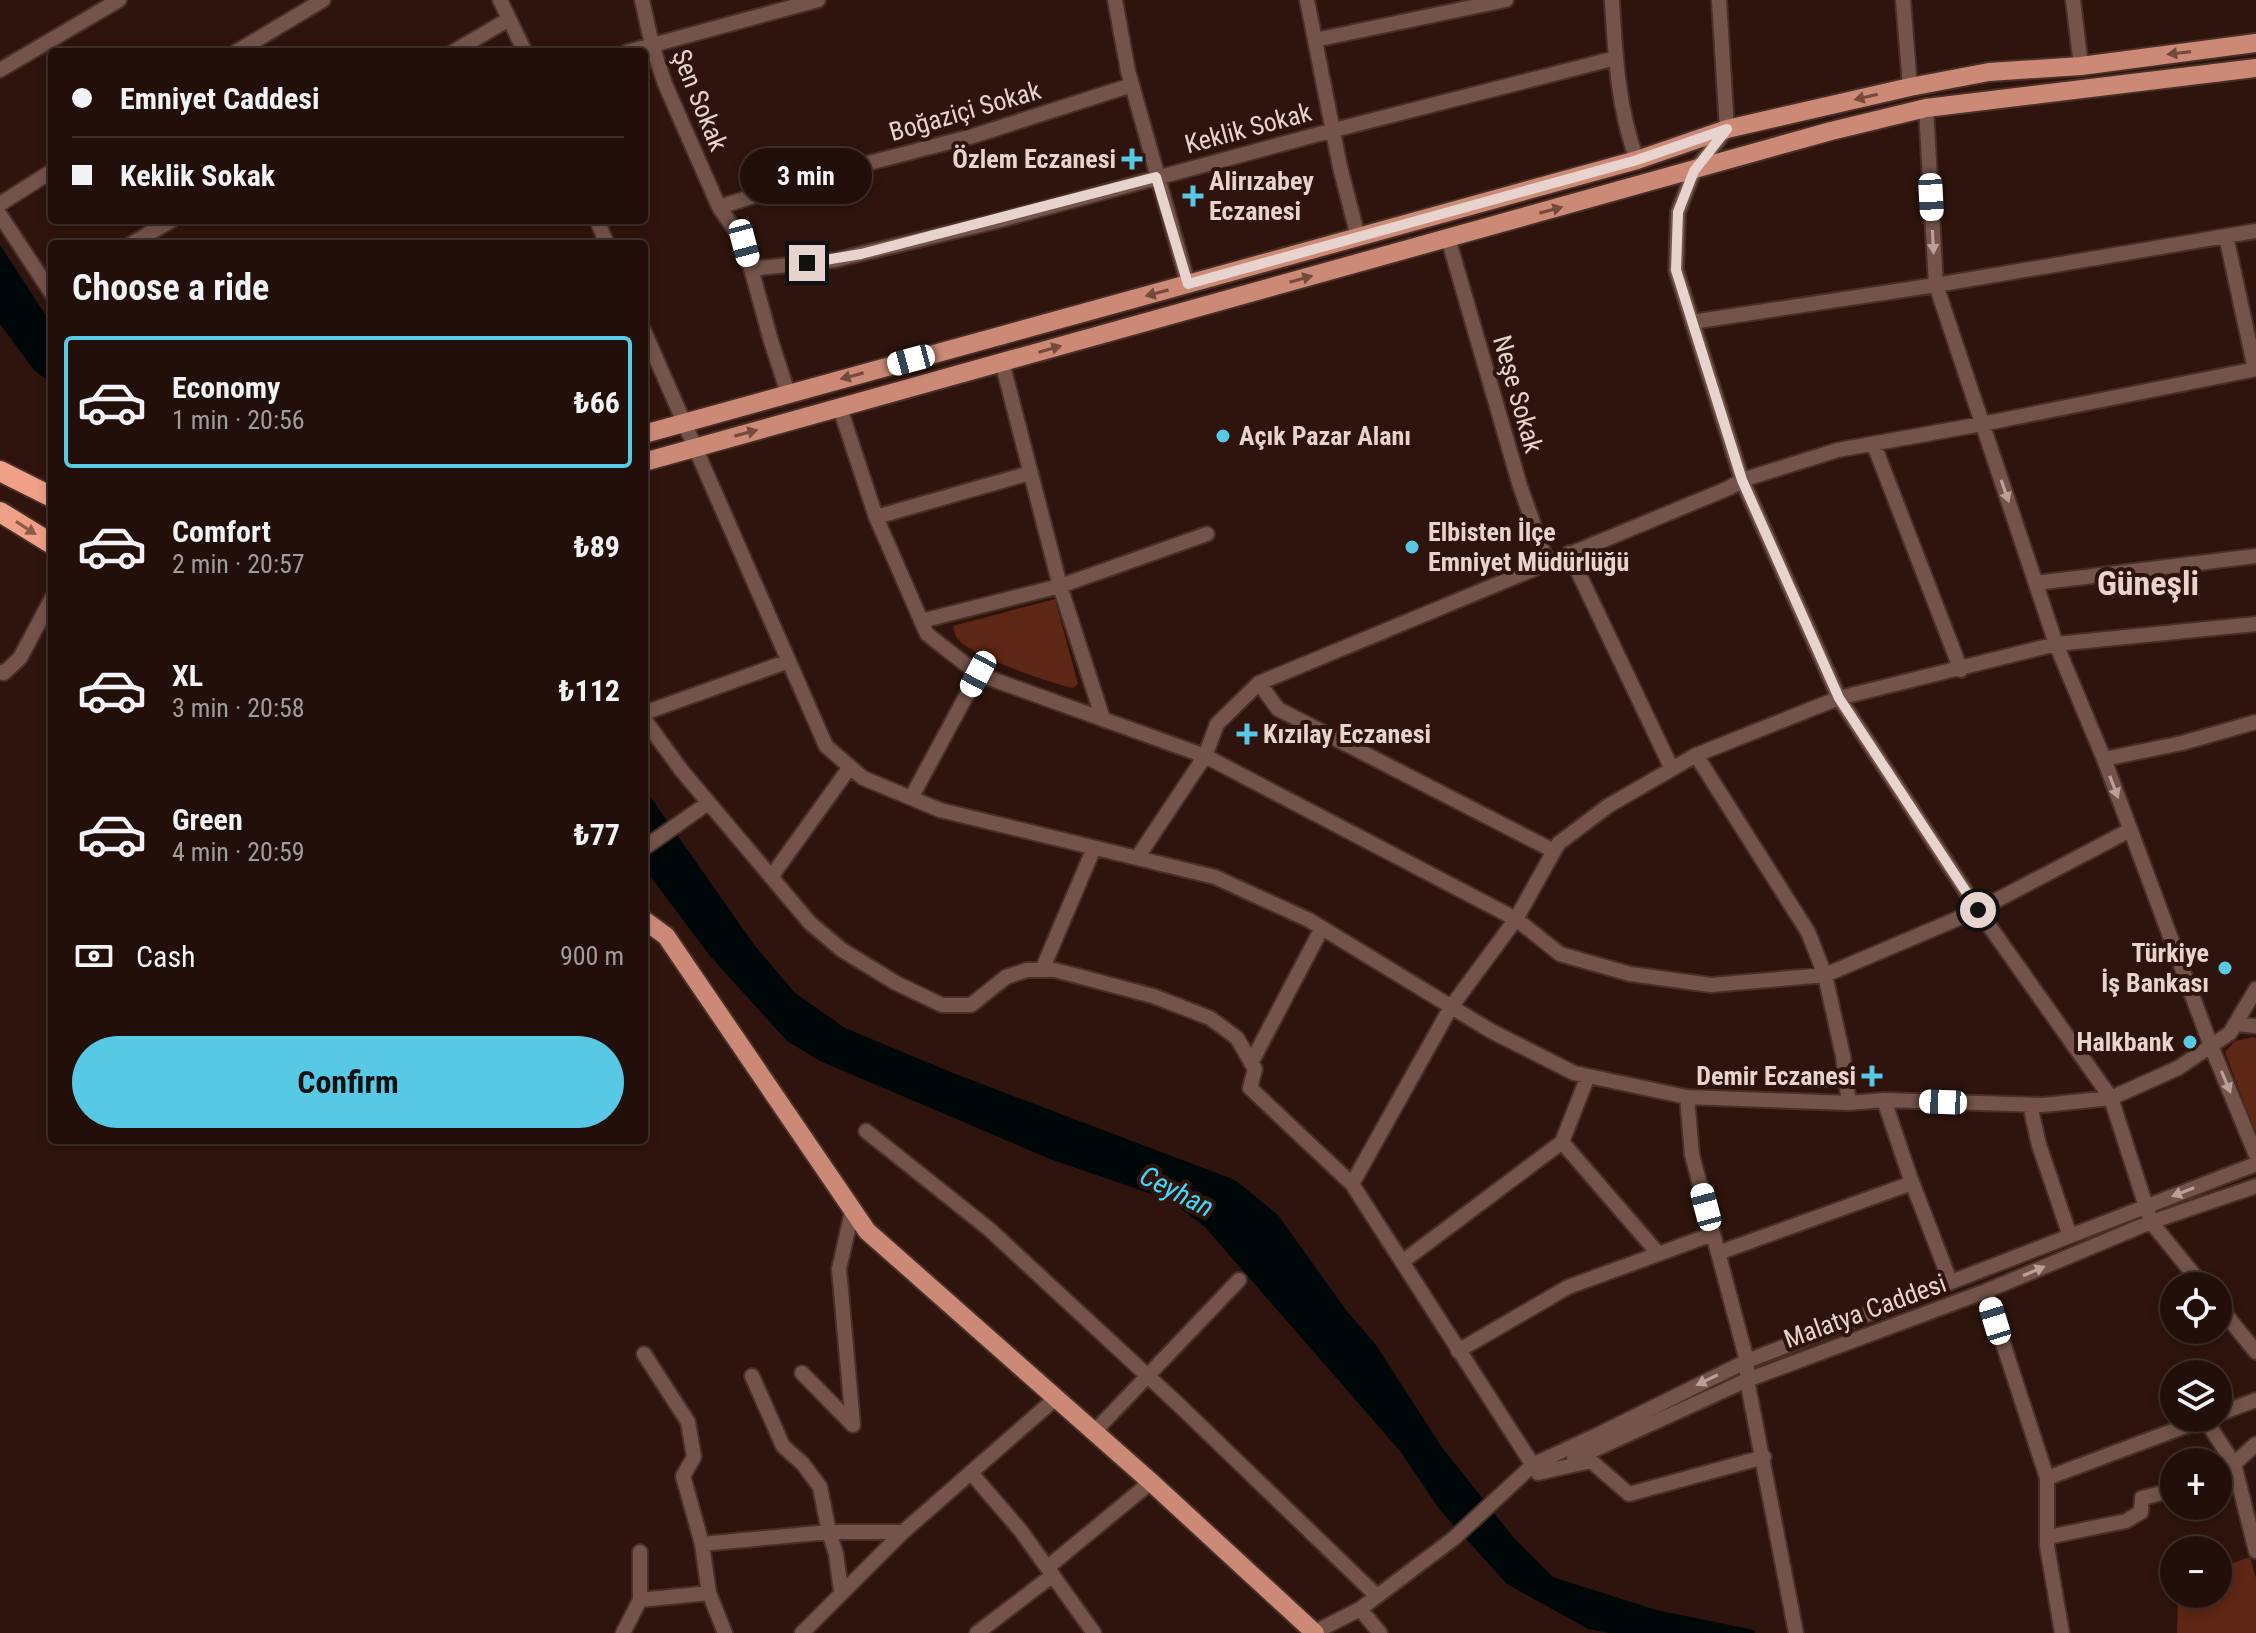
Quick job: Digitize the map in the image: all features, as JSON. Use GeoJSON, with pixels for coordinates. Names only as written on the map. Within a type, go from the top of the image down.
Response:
{"type":"FeatureCollection","features":[{"type":"Feature","properties":{"kind":"highway"},"geometry":{"type":"LineString","coordinates":[[0,471],[48,495]]}},
{"type":"Feature","properties":{"kind":"highway"},"geometry":{"type":"LineString","coordinates":[[0,512],[48,542]]}},
{"type":"Feature","properties":{"kind":"main road"},"geometry":{"type":"LineString","coordinates":[[648,433],[1637,160],[1727,129],[1989,72],[2081,66],[2256,43]]}},
{"type":"Feature","properties":{"kind":"main road"},"geometry":{"type":"LineString","coordinates":[[648,461],[1831,131],[1926,108],[2256,68]]}},
{"type":"Feature","properties":{"kind":"main road"},"geometry":{"type":"LineString","coordinates":[[648,923],[666,936],[867,1231],[1151,1482],[1314,1633]]}},
{"type":"Feature","properties":{"kind":"street"},"geometry":{"type":"LineString","coordinates":[[0,70],[119,0]]}},
{"type":"Feature","properties":{"kind":"street"},"geometry":{"type":"LineString","coordinates":[[243,48],[323,0]]}},
{"type":"Feature","properties":{"kind":"street"},"geometry":{"type":"LineString","coordinates":[[500,0],[523,48]]}},
{"type":"Feature","properties":{"kind":"street","name":"Şen Sokak"},"geometry":{"type":"LineString","coordinates":[[642,0],[665,84],[719,207],[744,243],[788,393]]}},
{"type":"Feature","properties":{"kind":"street"},"geometry":{"type":"LineString","coordinates":[[641,48],[818,0]]}},
{"type":"Feature","properties":{"kind":"street"},"geometry":{"type":"LineString","coordinates":[[1115,0],[1132,85],[1188,284]]}},
{"type":"Feature","properties":{"kind":"street"},"geometry":{"type":"LineString","coordinates":[[1307,0],[1340,167],[1358,237]]}},
{"type":"Feature","properties":{"kind":"street"},"geometry":{"type":"LineString","coordinates":[[1315,40],[1506,0]]}},
{"type":"Feature","properties":{"kind":"street"},"geometry":{"type":"LineString","coordinates":[[1612,0],[1616,58],[1630,142],[1637,160]]}},
{"type":"Feature","properties":{"kind":"street"},"geometry":{"type":"LineString","coordinates":[[1719,0],[1727,129],[1694,171],[1678,212],[1676,270],[1735,484],[1839,698],[1978,910],[2111,1098],[2151,1222],[2192,1272]]}},
{"type":"Feature","properties":{"kind":"street"},"geometry":{"type":"LineString","coordinates":[[1903,0],[1910,87]]}},
{"type":"Feature","properties":{"kind":"street"},"geometry":{"type":"LineString","coordinates":[[2073,0],[2081,66]]}},
{"type":"Feature","properties":{"kind":"street"},"geometry":{"type":"LineString","coordinates":[[460,48],[509,19]]}},
{"type":"Feature","properties":{"kind":"street","name":"Keklik Sokak"},"geometry":{"type":"LineString","coordinates":[[751,269],[835,260],[1616,58]]}},
{"type":"Feature","properties":{"kind":"street","name":"Boğaziçi Sokak"},"geometry":{"type":"LineString","coordinates":[[719,207],[807,179],[973,136],[1132,85]]}},
{"type":"Feature","properties":{"kind":"street"},"geometry":{"type":"LineString","coordinates":[[1926,108],[1936,285],[2056,644],[2104,759],[2211,1046],[2256,1155]]}},
{"type":"Feature","properties":{"kind":"street"},"geometry":{"type":"LineString","coordinates":[[0,204],[48,174]]}},
{"type":"Feature","properties":{"kind":"street"},"geometry":{"type":"LineString","coordinates":[[0,215],[48,288]]}},
{"type":"Feature","properties":{"kind":"street"},"geometry":{"type":"LineString","coordinates":[[138,240],[165,224]]}},
{"type":"Feature","properties":{"kind":"street"},"geometry":{"type":"LineString","coordinates":[[1692,322],[2256,231]]}},
{"type":"Feature","properties":{"kind":"street"},"geometry":{"type":"LineString","coordinates":[[1137,858],[1205,756],[1217,724],[1259,683],[1735,484],[1838,450],[2256,369],[2226,236]]}},
{"type":"Feature","properties":{"kind":"street","name":"Neşe Sokak"},"geometry":{"type":"LineString","coordinates":[[1448,238],[1520,486],[1547,562]]}},
{"type":"Feature","properties":{"kind":"street"},"geometry":{"type":"LineString","coordinates":[[648,340],[826,746],[863,778],[940,810],[1215,877],[1322,928],[1491,1031],[1574,1073],[1687,1097],[2030,1105],[2111,1098],[2178,1068],[2211,1046],[2232,1028],[2256,991]]}},
{"type":"Feature","properties":{"kind":"street"},"geometry":{"type":"LineString","coordinates":[[1002,362],[1060,586],[1103,719]]}},
{"type":"Feature","properties":{"kind":"street"},"geometry":{"type":"LineString","coordinates":[[840,408],[876,517],[927,634],[978,674],[1205,756],[1516,919],[1560,954],[1630,974],[1711,985],[1825,975],[1978,910],[2130,830]]}},
{"type":"Feature","properties":{"kind":"street"},"geometry":{"type":"LineString","coordinates":[[1874,445],[1961,670]]}},
{"type":"Feature","properties":{"kind":"street"},"geometry":{"type":"LineString","coordinates":[[876,517],[1030,473]]}},
{"type":"Feature","properties":{"kind":"street"},"geometry":{"type":"LineString","coordinates":[[921,621],[1060,586],[1207,534]]}},
{"type":"Feature","properties":{"kind":"street"},"geometry":{"type":"LineString","coordinates":[[1569,553],[1671,767]]}},
{"type":"Feature","properties":{"kind":"street"},"geometry":{"type":"LineString","coordinates":[[2036,583],[2256,556]]}},
{"type":"Feature","properties":{"kind":"street"},"geometry":{"type":"LineString","coordinates":[[0,672],[4,673],[20,658],[48,606]]}},
{"type":"Feature","properties":{"kind":"street"},"geometry":{"type":"LineString","coordinates":[[1352,1184],[1451,1007],[1516,919],[1559,843],[1608,806],[1696,755],[1839,698],[2056,644],[2256,624]]}},
{"type":"Feature","properties":{"kind":"street"},"geometry":{"type":"LineString","coordinates":[[648,714],[789,661]]}},
{"type":"Feature","properties":{"kind":"street"},"geometry":{"type":"LineString","coordinates":[[911,798],[978,674]]}},
{"type":"Feature","properties":{"kind":"street"},"geometry":{"type":"LineString","coordinates":[[1259,683],[1278,709],[1554,851]]}},
{"type":"Feature","properties":{"kind":"street"},"geometry":{"type":"LineString","coordinates":[[648,721],[708,803],[810,923],[842,950],[896,983],[942,1005],[971,1005],[1006,977],[1027,970],[1055,970],[1153,996],[1210,1018],[1237,1038],[1255,1069],[1250,1088],[1352,1184],[1536,1468]]}},
{"type":"Feature","properties":{"kind":"street"},"geometry":{"type":"LineString","coordinates":[[2104,759],[2182,743],[2256,722]]}},
{"type":"Feature","properties":{"kind":"street"},"geometry":{"type":"LineString","coordinates":[[1696,755],[1808,932],[1825,975],[1843,1056],[1849,1103]]}},
{"type":"Feature","properties":{"kind":"street"},"geometry":{"type":"LineString","coordinates":[[771,877],[850,767]]}},
{"type":"Feature","properties":{"kind":"street"},"geometry":{"type":"LineString","coordinates":[[648,845],[708,803]]}},
{"type":"Feature","properties":{"kind":"street"},"geometry":{"type":"LineString","coordinates":[[1042,970],[1094,848]]}},
{"type":"Feature","properties":{"kind":"street"},"geometry":{"type":"LineString","coordinates":[[1251,1063],[1322,928]]}},
{"type":"Feature","properties":{"kind":"street"},"geometry":{"type":"LineString","coordinates":[[2232,1028],[2256,1026]]}},
{"type":"Feature","properties":{"kind":"street"},"geometry":{"type":"LineString","coordinates":[[1402,1262],[1562,1142],[1588,1076]]}},
{"type":"Feature","properties":{"kind":"street"},"geometry":{"type":"LineString","coordinates":[[1687,1097],[1692,1155],[1747,1361],[1747,1380],[1796,1633]]}},
{"type":"Feature","properties":{"kind":"street"},"geometry":{"type":"LineString","coordinates":[[1884,1100],[1950,1281]]}},
{"type":"Feature","properties":{"kind":"street"},"geometry":{"type":"LineString","coordinates":[[2030,1105],[2039,1145],[2070,1236]]}},
{"type":"Feature","properties":{"kind":"street"},"geometry":{"type":"LineString","coordinates":[[866,1131],[989,1229],[1148,1376],[1377,1596]]}},
{"type":"Feature","properties":{"kind":"street"},"geometry":{"type":"LineString","coordinates":[[1562,1142],[1657,1252]]}},
{"type":"Feature","properties":{"kind":"street"},"geometry":{"type":"LineString","coordinates":[[1314,1633],[1360,1609],[1453,1539],[1498,1495],[1536,1468],[1595,1436],[1747,1361],[2256,1164]]}},
{"type":"Feature","properties":{"kind":"street"},"geometry":{"type":"LineString","coordinates":[[1718,1253],[1912,1183]]}},
{"type":"Feature","properties":{"kind":"street","name":"Malatya Caddesi"},"geometry":{"type":"LineString","coordinates":[[1536,1468],[1747,1380],[1986,1291],[2151,1222],[2256,1186]]}},
{"type":"Feature","properties":{"kind":"street"},"geometry":{"type":"LineString","coordinates":[[802,1373],[853,1425],[839,1269],[852,1212]]}},
{"type":"Feature","properties":{"kind":"street"},"geometry":{"type":"LineString","coordinates":[[1458,1351],[1568,1287],[1713,1234]]}},
{"type":"Feature","properties":{"kind":"street"},"geometry":{"type":"LineString","coordinates":[[1094,1432],[1239,1280]]}},
{"type":"Feature","properties":{"kind":"street"},"geometry":{"type":"LineString","coordinates":[[1986,1291],[2047,1478],[2048,1537],[2062,1633]]}},
{"type":"Feature","properties":{"kind":"street"},"geometry":{"type":"LineString","coordinates":[[2232,1322],[2256,1352]]}},
{"type":"Feature","properties":{"kind":"street"},"geometry":{"type":"LineString","coordinates":[[644,1354],[688,1422],[694,1457],[683,1476],[702,1544],[709,1593],[725,1633]]}},
{"type":"Feature","properties":{"kind":"street"},"geometry":{"type":"LineString","coordinates":[[752,1376],[783,1446],[803,1464],[820,1487],[836,1554],[841,1591]]}},
{"type":"Feature","properties":{"kind":"street"},"geometry":{"type":"LineString","coordinates":[[802,1633],[903,1532],[1056,1398]]}},
{"type":"Feature","properties":{"kind":"street"},"geometry":{"type":"LineString","coordinates":[[2232,1409],[2256,1400]]}},
{"type":"Feature","properties":{"kind":"street"},"geometry":{"type":"LineString","coordinates":[[2047,1478],[2169,1432]]}},
{"type":"Feature","properties":{"kind":"street"},"geometry":{"type":"LineString","coordinates":[[2215,1432],[2234,1464],[2256,1551]]}},
{"type":"Feature","properties":{"kind":"street"},"geometry":{"type":"LineString","coordinates":[[2234,1464],[2256,1444]]}},
{"type":"Feature","properties":{"kind":"street"},"geometry":{"type":"LineString","coordinates":[[1536,1468],[1591,1461],[1629,1494],[1764,1457]]}},
{"type":"Feature","properties":{"kind":"street"},"geometry":{"type":"LineString","coordinates":[[972,1474],[1021,1531],[1094,1633]]}},
{"type":"Feature","properties":{"kind":"street"},"geometry":{"type":"LineString","coordinates":[[977,1633],[1151,1482]]}},
{"type":"Feature","properties":{"kind":"street"},"geometry":{"type":"LineString","coordinates":[[2048,1537],[2126,1521],[2141,1512],[2142,1498],[2160,1494]]}},
{"type":"Feature","properties":{"kind":"street"},"geometry":{"type":"LineString","coordinates":[[702,1544],[829,1532],[903,1532]]}},
{"type":"Feature","properties":{"kind":"street"},"geometry":{"type":"LineString","coordinates":[[623,1633],[640,1600],[640,1552]]}},
{"type":"Feature","properties":{"kind":"street"},"geometry":{"type":"LineString","coordinates":[[640,1600],[709,1593]]}},
{"type":"Feature","properties":{"kind":"street"},"geometry":{"type":"LineString","coordinates":[[1360,1609],[1380,1633]]}},
{"type":"Feature","properties":{"kind":"shaded area"},"geometry":{"type":"Polygon","coordinates":[[[1055,599],[1078,684],[1073,688],[1030,675],[977,653],[955,634],[953,626],[1055,599]]]}},
{"type":"Feature","properties":{"kind":"shaded area"},"geometry":{"type":"Polygon","coordinates":[[[2256,1038],[2256,1134],[2225,1052],[2235,1041],[2256,1038]]]}},
{"type":"Feature","properties":{"kind":"shaded area"},"geometry":{"type":"Polygon","coordinates":[[[2250,1557],[2256,1578],[2256,1633],[2177,1633],[2178,1608],[2232,1608],[2232,1563],[2250,1557]]]}},
{"type":"Feature","properties":{"kind":"water"},"geometry":{"type":"Polygon","coordinates":[[[0,245],[48,319],[48,381],[34,370],[0,324],[0,245]]]}},
{"type":"Feature","properties":{"kind":"water","name":"Ceyhan"},"geometry":{"type":"Polygon","coordinates":[[[648,794],[755,946],[795,993],[845,1028],[953,1073],[1235,1180],[1278,1215],[1346,1310],[1376,1345],[1441,1446],[1513,1537],[1553,1577],[1656,1610],[1754,1630],[1755,1633],[1609,1633],[1588,1629],[1507,1584],[1440,1510],[1400,1451],[1205,1227],[1169,1200],[1050,1159],[820,1061],[787,1041],[710,956],[648,873],[648,794]]]}},
{"type":"Feature","properties":{"kind":"place","name":"Özlem Eczanesi"},"geometry":{"type":"Point","coordinates":[1132,159]}},
{"type":"Feature","properties":{"kind":"place","name":"Alirızabey Eczanesi"},"geometry":{"type":"Point","coordinates":[1193,196]}},
{"type":"Feature","properties":{"kind":"place","name":"Açık Pazar Alanı"},"geometry":{"type":"Point","coordinates":[1223,436]}},
{"type":"Feature","properties":{"kind":"place","name":"Elbisten İlçe Emniyet Müdürlüğü"},"geometry":{"type":"Point","coordinates":[1412,547]}},
{"type":"Feature","properties":{"kind":"place","name":"Kızılay Eczanesi"},"geometry":{"type":"Point","coordinates":[1247,734]}},
{"type":"Feature","properties":{"kind":"place","name":"Türkiye İş Bankası"},"geometry":{"type":"Point","coordinates":[2225,968]}},
{"type":"Feature","properties":{"kind":"place","name":"Halkbank"},"geometry":{"type":"Point","coordinates":[2190,1042]}},
{"type":"Feature","properties":{"kind":"place","name":"Demir Eczanesi"},"geometry":{"type":"Point","coordinates":[1872,1076]}},
{"type":"Feature","properties":{"kind":"district","name":"Güneşli"},"geometry":{"type":"Point","coordinates":[2148,583]}},
{"type":"Feature","properties":{"kind":"route"},"geometry":{"type":"LineString","coordinates":[[807,263],[835,260],[993,222],[1156,177],[1188,284],[1637,160],[1727,129],[1694,171],[1678,212],[1676,270],[1742,480],[1839,698],[1978,910]]}}]}
